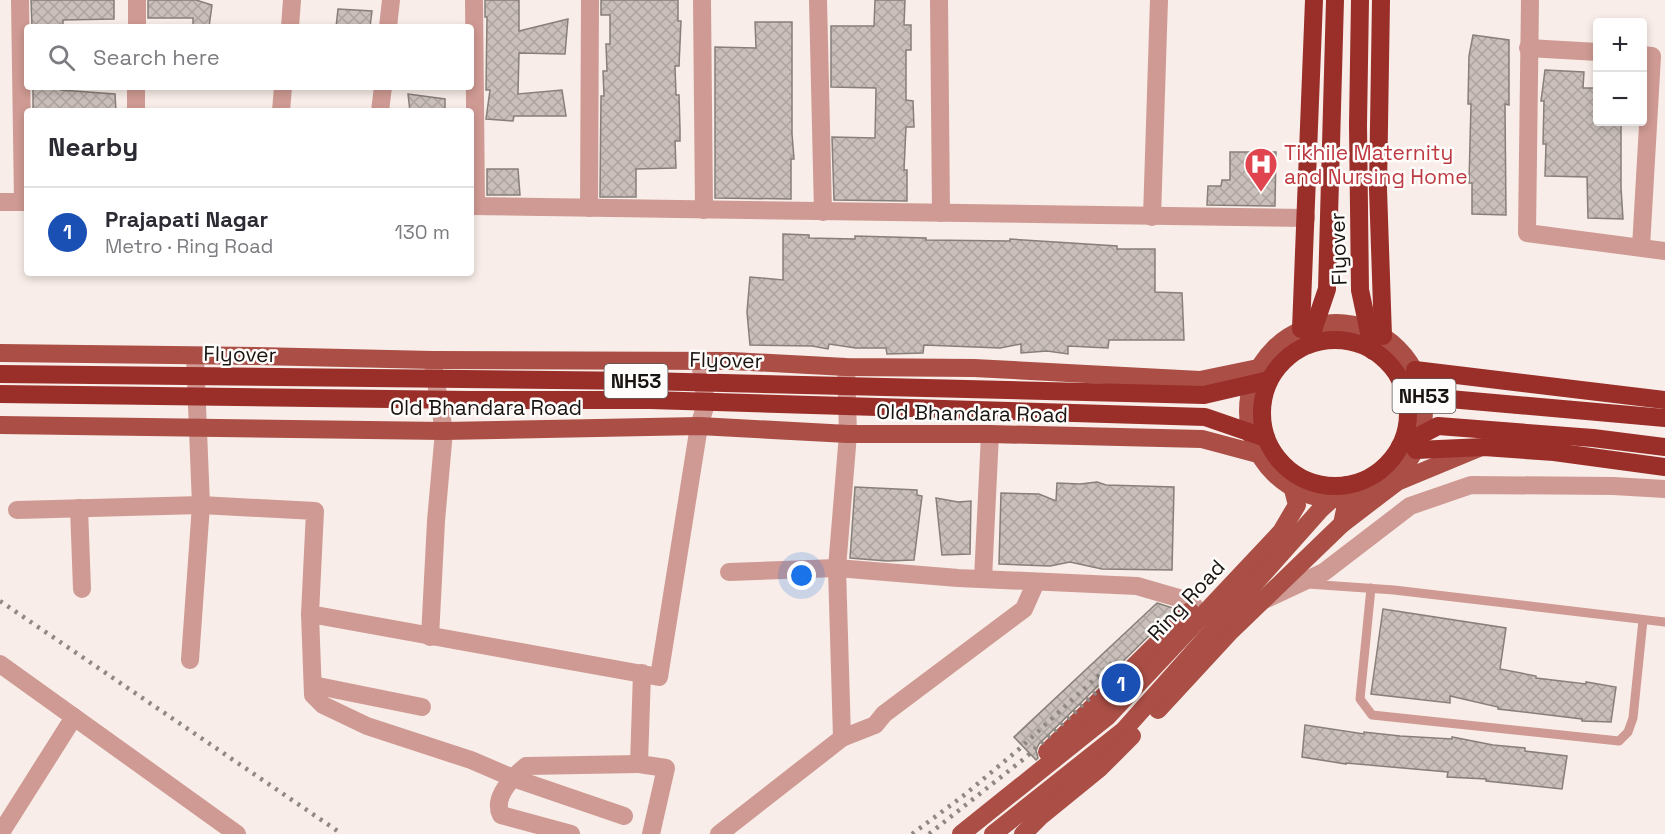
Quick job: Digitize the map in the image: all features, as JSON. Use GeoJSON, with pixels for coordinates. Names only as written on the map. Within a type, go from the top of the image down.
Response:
{"type":"FeatureCollection","features":[{"type":"Feature","properties":{"kind":"highway"},"geometry":{"type":"LineString","coordinates":[[1304,337],[1314,0]]}},
{"type":"Feature","properties":{"kind":"highway","name":"Flyover"},"geometry":{"type":"LineString","coordinates":[[1304,337],[1327,290],[1335,0]]}},
{"type":"Feature","properties":{"kind":"highway","name":"Flyover"},"geometry":{"type":"LineString","coordinates":[[1360,0],[1358,125],[1360,290],[1378,344]]}},
{"type":"Feature","properties":{"kind":"highway"},"geometry":{"type":"LineString","coordinates":[[1378,344],[1381,0]]}},
{"type":"Feature","properties":{"kind":"highway","name":"Flyover"},"geometry":{"type":"LineString","coordinates":[[0,374],[645,381],[1204,395],[1263,374]]}},
{"type":"Feature","properties":{"kind":"highway","name":"NH53"},"geometry":{"type":"LineString","coordinates":[[1263,374],[1262,446],[1275,456],[1286,476],[1347,492],[1438,426],[1593,438],[1665,447]]}},
{"type":"Feature","properties":{"kind":"highway","name":"NH53"},"geometry":{"type":"LineString","coordinates":[[1407,374],[1665,400]]}},
{"type":"Feature","properties":{"kind":"highway","name":"NH53"},"geometry":{"type":"LineString","coordinates":[[1407,374],[1438,398],[1665,418]]}},
{"type":"Feature","properties":{"kind":"highway","name":"NH53"},"geometry":{"type":"LineString","coordinates":[[1407,374],[1408,448]]}},
{"type":"Feature","properties":{"kind":"highway","name":"Flyover"},"geometry":{"type":"LineString","coordinates":[[0,394],[651,400],[1204,417],[1262,446]]}},
{"type":"Feature","properties":{"kind":"highway"},"geometry":{"type":"LineString","coordinates":[[1619,461],[1625,396]]}},
{"type":"Feature","properties":{"kind":"highway"},"geometry":{"type":"LineString","coordinates":[[1408,448],[1484,447],[1554,452],[1665,467]]}},
{"type":"Feature","properties":{"kind":"main road","name":"NH53"},"geometry":{"type":"LineString","coordinates":[[0,353],[433,360],[732,361],[846,367],[974,368],[1200,380],[1263,374],[1276,345],[1304,337],[1329,323],[1357,325],[1378,344],[1402,351],[1407,374]]}},
{"type":"Feature","properties":{"kind":"main road","name":"Old Bhandara Road"},"geometry":{"type":"LineString","coordinates":[[0,425],[444,431],[699,426],[848,434],[990,434],[1202,439],[1262,446]]}},
{"type":"Feature","properties":{"kind":"main road"},"geometry":{"type":"LineString","coordinates":[[1023,834],[1041,816],[1100,768],[1261,601],[1341,524],[1396,482],[1484,447]]}},
{"type":"Feature","properties":{"kind":"main road","name":"Ring Road"},"geometry":{"type":"LineString","coordinates":[[950,834],[1016,783],[1238,564],[1288,508],[1286,476]]}},
{"type":"Feature","properties":{"kind":"main road","name":"Ring Road"},"geometry":{"type":"LineString","coordinates":[[961,834],[1107,717],[1281,532],[1297,505],[1286,476]]}},
{"type":"Feature","properties":{"kind":"main road","name":"Ring Road"},"geometry":{"type":"LineString","coordinates":[[993,834],[1124,730],[1320,510],[1347,492]]}},
{"type":"Feature","properties":{"kind":"main road"},"geometry":{"type":"LineString","coordinates":[[1341,524],[1347,492]]}},
{"type":"Feature","properties":{"kind":"street"},"geometry":{"type":"LineString","coordinates":[[20,0],[24,162]]}},
{"type":"Feature","properties":{"kind":"street"},"geometry":{"type":"LineString","coordinates":[[137,24],[138,0]]}},
{"type":"Feature","properties":{"kind":"street"},"geometry":{"type":"LineString","coordinates":[[290,24],[292,0]]}},
{"type":"Feature","properties":{"kind":"street"},"geometry":{"type":"LineString","coordinates":[[388,24],[391,0]]}},
{"type":"Feature","properties":{"kind":"street"},"geometry":{"type":"LineString","coordinates":[[474,0],[474,206],[1306,218]]}},
{"type":"Feature","properties":{"kind":"street"},"geometry":{"type":"LineString","coordinates":[[589,208],[590,0]]}},
{"type":"Feature","properties":{"kind":"street"},"geometry":{"type":"LineString","coordinates":[[702,0],[704,210]]}},
{"type":"Feature","properties":{"kind":"street"},"geometry":{"type":"LineString","coordinates":[[818,0],[823,212]]}},
{"type":"Feature","properties":{"kind":"street"},"geometry":{"type":"LineString","coordinates":[[939,0],[941,213]]}},
{"type":"Feature","properties":{"kind":"street"},"geometry":{"type":"LineString","coordinates":[[1152,217],[1159,0]]}},
{"type":"Feature","properties":{"kind":"street"},"geometry":{"type":"LineString","coordinates":[[1530,0],[1527,233],[1665,251]]}},
{"type":"Feature","properties":{"kind":"street"},"geometry":{"type":"LineString","coordinates":[[1528,48],[1593,52]]}},
{"type":"Feature","properties":{"kind":"street"},"geometry":{"type":"LineString","coordinates":[[1641,248],[1653,56]]}},
{"type":"Feature","properties":{"kind":"street"},"geometry":{"type":"LineString","coordinates":[[136,90],[136,108]]}},
{"type":"Feature","properties":{"kind":"street"},"geometry":{"type":"LineString","coordinates":[[281,108],[283,90]]}},
{"type":"Feature","properties":{"kind":"street"},"geometry":{"type":"LineString","coordinates":[[380,108],[383,90]]}},
{"type":"Feature","properties":{"kind":"street"},"geometry":{"type":"LineString","coordinates":[[0,202],[24,202]]}},
{"type":"Feature","properties":{"kind":"street"},"geometry":{"type":"LineString","coordinates":[[190,660],[201,505],[195,356]]}},
{"type":"Feature","properties":{"kind":"street"},"geometry":{"type":"LineString","coordinates":[[430,637],[436,521],[444,431],[433,360]]}},
{"type":"Feature","properties":{"kind":"street"},"geometry":{"type":"LineString","coordinates":[[310,614],[659,677],[699,426],[706,404],[700,362]]}},
{"type":"Feature","properties":{"kind":"street"},"geometry":{"type":"LineString","coordinates":[[842,738],[837,568],[848,434],[846,367]]}},
{"type":"Feature","properties":{"kind":"street"},"geometry":{"type":"LineString","coordinates":[[983,579],[990,434]]}},
{"type":"Feature","properties":{"kind":"street"},"geometry":{"type":"LineString","coordinates":[[1261,601],[1324,572],[1410,506],[1471,485],[1613,486],[1665,489]]}},
{"type":"Feature","properties":{"kind":"street"},"geometry":{"type":"LineString","coordinates":[[17,510],[201,505],[315,511],[310,614],[314,695],[323,705],[367,726],[471,760],[513,778],[624,816]]}},
{"type":"Feature","properties":{"kind":"street"},"geometry":{"type":"LineString","coordinates":[[79,508],[82,589]]}},
{"type":"Feature","properties":{"kind":"street"},"geometry":{"type":"LineString","coordinates":[[729,572],[837,568],[983,579],[1137,586],[1182,599],[1194,606]]}},
{"type":"Feature","properties":{"kind":"street"},"geometry":{"type":"LineString","coordinates":[[719,834],[842,738],[875,725],[884,714],[1024,609],[1036,582]]}},
{"type":"Feature","properties":{"kind":"street"},"geometry":{"type":"LineString","coordinates":[[0,664],[237,834]]}},
{"type":"Feature","properties":{"kind":"street"},"geometry":{"type":"LineString","coordinates":[[639,764],[642,674]]}},
{"type":"Feature","properties":{"kind":"street"},"geometry":{"type":"LineString","coordinates":[[313,685],[422,707]]}},
{"type":"Feature","properties":{"kind":"street"},"geometry":{"type":"LineString","coordinates":[[0,834],[74,717]]}},
{"type":"Feature","properties":{"kind":"street"},"geometry":{"type":"LineString","coordinates":[[571,834],[501,815],[498,802],[513,778],[526,766],[639,764],[666,768],[651,834]]}},
{"type":"Feature","properties":{"kind":"lane"},"geometry":{"type":"LineString","coordinates":[[1303,583],[1371,588],[1665,622]]}},
{"type":"Feature","properties":{"kind":"lane"},"geometry":{"type":"LineString","coordinates":[[1371,588],[1360,699],[1372,715],[1618,741],[1628,732],[1633,718],[1643,620]]}},
{"type":"Feature","properties":{"kind":"building"},"geometry":{"type":"Polygon","coordinates":[[[31,0],[114,0],[114,19],[63,20],[63,24],[32,24],[31,0]]]}},
{"type":"Feature","properties":{"kind":"building"},"geometry":{"type":"Polygon","coordinates":[[[148,0],[196,0],[212,5],[209,24],[193,24],[193,18],[148,18],[148,0]]]}},
{"type":"Feature","properties":{"kind":"building"},"geometry":{"type":"Polygon","coordinates":[[[485,0],[519,0],[519,31],[568,19],[565,54],[519,53],[518,94],[562,90],[566,116],[514,116],[513,121],[486,119],[490,90],[486,90],[487,17],[485,17],[485,0]]]}},
{"type":"Feature","properties":{"kind":"building"},"geometry":{"type":"Polygon","coordinates":[[[601,0],[678,0],[678,21],[681,21],[679,66],[675,66],[676,95],[679,95],[680,141],[675,141],[676,168],[636,169],[636,197],[600,197],[601,96],[604,96],[603,71],[607,71],[606,44],[610,44],[610,15],[601,15],[601,0]]]}},
{"type":"Feature","properties":{"kind":"building"},"geometry":{"type":"Polygon","coordinates":[[[875,0],[905,0],[904,25],[911,25],[911,50],[906,50],[906,100],[913,101],[914,127],[906,127],[904,170],[907,170],[907,201],[834,200],[832,137],[875,138],[876,88],[831,87],[831,26],[874,26],[875,0]]]}},
{"type":"Feature","properties":{"kind":"building"},"geometry":{"type":"Polygon","coordinates":[[[338,9],[372,11],[370,24],[336,24],[338,9]]]}},
{"type":"Feature","properties":{"kind":"building"},"geometry":{"type":"Polygon","coordinates":[[[755,22],[792,22],[794,159],[791,159],[791,199],[715,198],[715,47],[756,48],[755,22]]]}},
{"type":"Feature","properties":{"kind":"building"},"geometry":{"type":"Polygon","coordinates":[[[1473,35],[1509,40],[1509,105],[1505,104],[1506,215],[1472,214],[1472,183],[1469,183],[1471,104],[1468,104],[1469,56],[1473,35]]]}},
{"type":"Feature","properties":{"kind":"building"},"geometry":{"type":"Polygon","coordinates":[[[1545,70],[1584,72],[1583,88],[1593,88],[1593,126],[1621,126],[1623,219],[1588,218],[1587,177],[1545,176],[1544,101],[1541,101],[1545,70]]]}},
{"type":"Feature","properties":{"kind":"building"},"geometry":{"type":"Polygon","coordinates":[[[33,90],[115,94],[116,108],[33,108],[33,90]]]}},
{"type":"Feature","properties":{"kind":"building"},"geometry":{"type":"Polygon","coordinates":[[[408,94],[445,99],[445,108],[410,108],[408,94]]]}},
{"type":"Feature","properties":{"kind":"building"},"geometry":{"type":"Polygon","coordinates":[[[1230,152],[1276,152],[1275,206],[1207,205],[1208,186],[1221,186],[1222,180],[1230,180],[1230,152]]]}},
{"type":"Feature","properties":{"kind":"building"},"geometry":{"type":"Polygon","coordinates":[[[487,169],[518,169],[520,195],[487,195],[487,169]]]}},
{"type":"Feature","properties":{"kind":"building"},"geometry":{"type":"Polygon","coordinates":[[[783,234],[809,235],[809,238],[855,239],[855,236],[926,238],[926,240],[1010,241],[1010,239],[1117,246],[1117,249],[1155,249],[1155,292],[1182,293],[1184,340],[1109,340],[1108,348],[1068,346],[1068,354],[1047,351],[1021,353],[1021,344],[1000,348],[924,345],[923,353],[887,354],[886,348],[856,348],[829,344],[828,349],[812,346],[750,345],[747,312],[750,277],[783,280],[783,234]]]}},
{"type":"Feature","properties":{"kind":"building"},"geometry":{"type":"Polygon","coordinates":[[[1097,482],[1106,485],[1174,487],[1172,570],[1102,569],[1070,562],[1050,566],[999,564],[1001,493],[1039,494],[1056,501],[1057,483],[1097,482]]]}},
{"type":"Feature","properties":{"kind":"building"},"geometry":{"type":"Polygon","coordinates":[[[855,487],[917,490],[917,495],[922,496],[914,560],[887,561],[850,558],[855,487]]]}},
{"type":"Feature","properties":{"kind":"building"},"geometry":{"type":"Polygon","coordinates":[[[936,498],[958,502],[971,501],[970,554],[942,555],[936,498]]]}},
{"type":"Feature","properties":{"kind":"building"},"geometry":{"type":"Polygon","coordinates":[[[1157,603],[1176,609],[1039,744],[1036,750],[1038,758],[1036,760],[1014,737],[1157,603]]]}},
{"type":"Feature","properties":{"kind":"building"},"geometry":{"type":"Polygon","coordinates":[[[1383,609],[1506,628],[1500,669],[1536,676],[1536,678],[1616,687],[1611,722],[1582,721],[1582,719],[1498,709],[1498,707],[1450,696],[1450,703],[1371,694],[1383,609]]]}},
{"type":"Feature","properties":{"kind":"building"},"geometry":{"type":"Polygon","coordinates":[[[1305,725],[1364,734],[1364,732],[1452,739],[1452,737],[1493,745],[1525,748],[1525,751],[1567,756],[1562,789],[1486,781],[1486,779],[1447,777],[1448,772],[1346,764],[1302,757],[1305,725]]]}},
{"type":"Feature","properties":{"kind":"railway"},"geometry":{"type":"LineString","coordinates":[[0,601],[342,834]]}},
{"type":"Feature","properties":{"kind":"railway"},"geometry":{"type":"LineString","coordinates":[[912,834],[963,796],[1018,750],[1112,663]]}},
{"type":"Feature","properties":{"kind":"railway"},"geometry":{"type":"LineString","coordinates":[[929,834],[1025,758],[1119,671]]}},
{"type":"Feature","properties":{"kind":"place","name":"Tikhile Maternity and Nursing Home"},"geometry":{"type":"Point","coordinates":[1261,193]}},
{"type":"Feature","properties":{"kind":"place","name":"Prajapati Nagar"},"geometry":{"type":"Point","coordinates":[1121,683]}}]}
